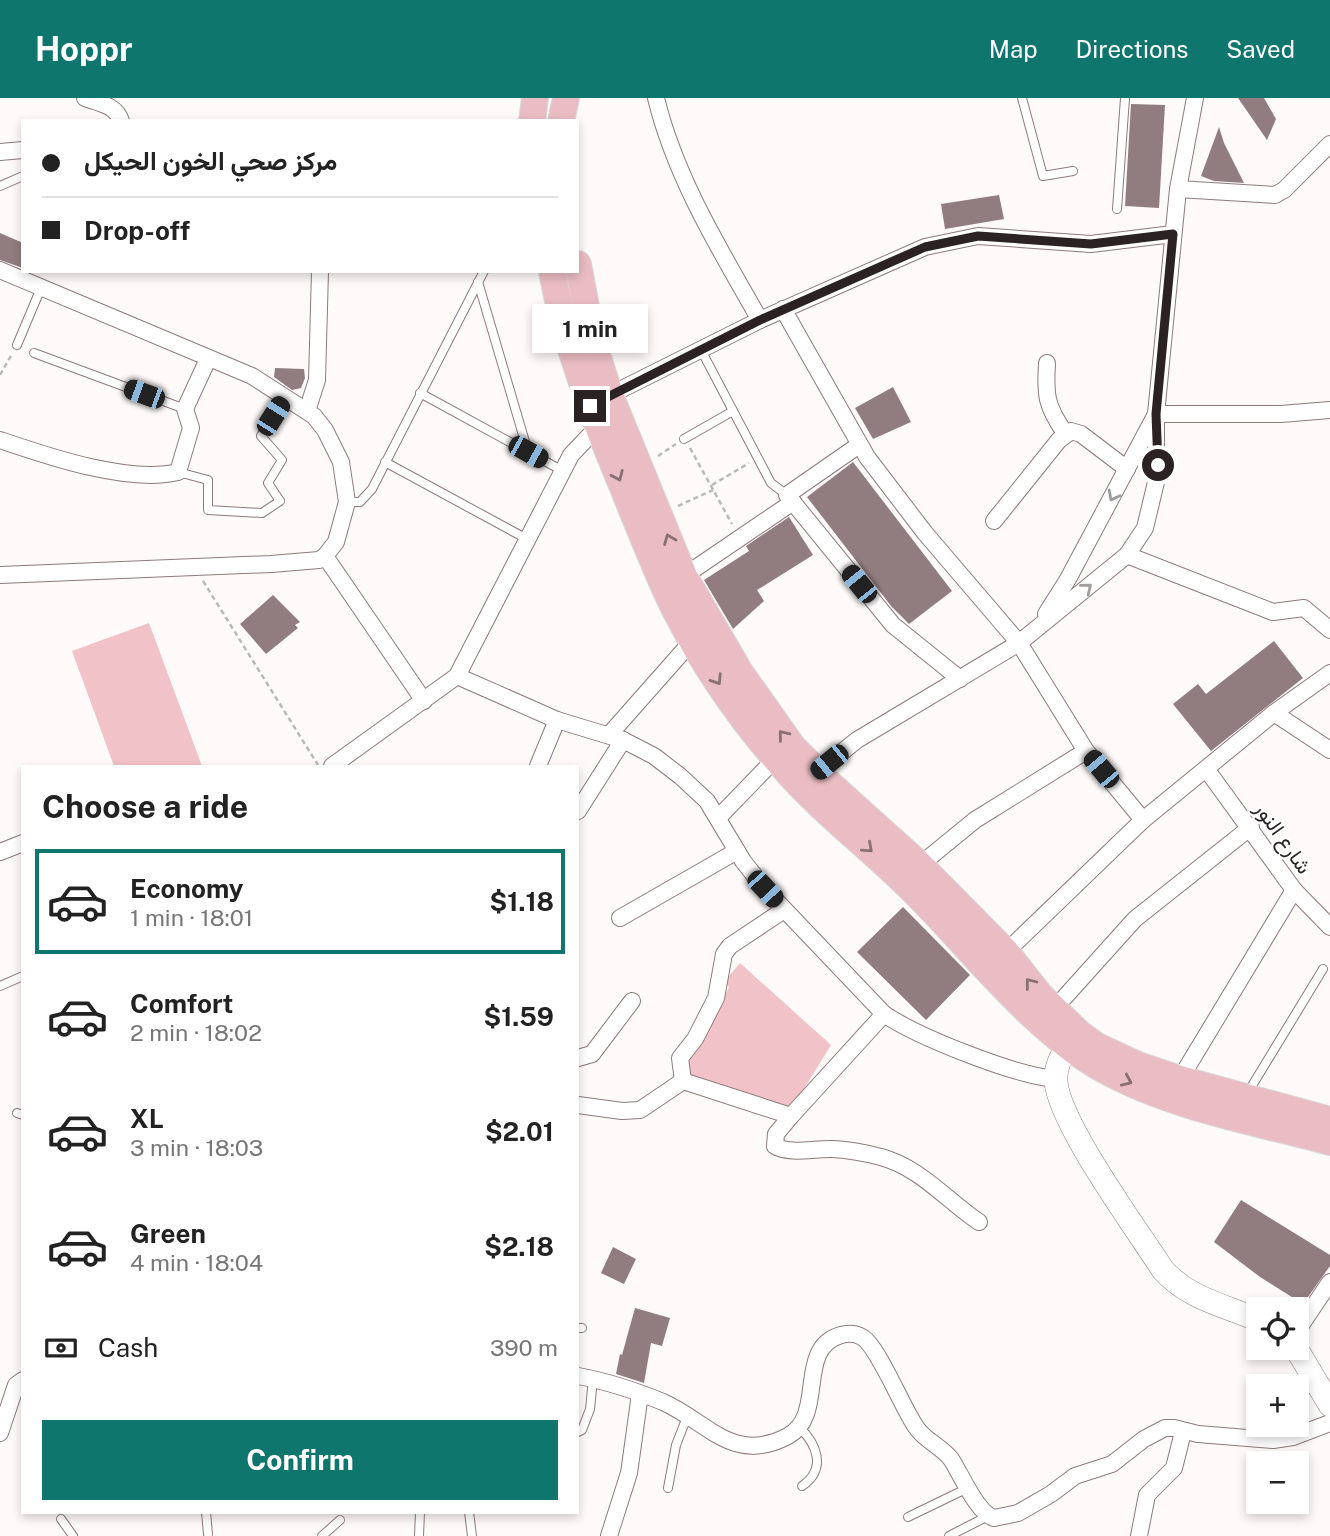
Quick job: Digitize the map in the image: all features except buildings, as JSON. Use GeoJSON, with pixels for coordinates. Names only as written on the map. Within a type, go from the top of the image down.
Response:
{"type":"FeatureCollection","features":[{"type":"Feature","properties":{"kind":"main road"},"geometry":{"type":"LineString","coordinates":[[532,119],[535,98]]}},
{"type":"Feature","properties":{"kind":"main road"},"geometry":{"type":"LineString","coordinates":[[561,119],[566,98]]}},
{"type":"Feature","properties":{"kind":"main road"},"geometry":{"type":"LineString","coordinates":[[579,269],[605,413],[664,586],[722,687],[775,759],[812,799],[904,880],[1035,1017],[1068,1045],[1108,1072],[1175,1100],[1330,1142]]}},
{"type":"Feature","properties":{"kind":"main road"},"geometry":{"type":"LineString","coordinates":[[552,273],[568,341],[605,413],[640,467],[684,576],[705,616],[777,727],[817,772],[920,864],[1006,952],[1054,1009],[1097,1046],[1138,1065],[1180,1079],[1330,1120]]}},
{"type":"Feature","properties":{"kind":"main road"},"geometry":{"type":"LineString","coordinates":[[1068,1045],[1059,1061],[1056,1079],[1061,1101],[1089,1155],[1163,1270],[1174,1282],[1198,1297],[1246,1315]]}},
{"type":"Feature","properties":{"kind":"main road"},"geometry":{"type":"LineString","coordinates":[[1303,1360],[1330,1405]]}},
{"type":"Feature","properties":{"kind":"street"},"geometry":{"type":"LineString","coordinates":[[85,98],[112,107],[120,119]]}},
{"type":"Feature","properties":{"kind":"street"},"geometry":{"type":"LineString","coordinates":[[656,98],[664,127],[706,225],[760,320]]}},
{"type":"Feature","properties":{"kind":"street"},"geometry":{"type":"LineString","coordinates":[[817,772],[857,740],[1019,643],[1127,555],[1145,528],[1156,482],[1156,414],[1178,189],[1195,98]]}},
{"type":"Feature","properties":{"kind":"street"},"geometry":{"type":"LineString","coordinates":[[1178,189],[1275,195],[1284,190],[1330,144]]}},
{"type":"Feature","properties":{"kind":"street"},"geometry":{"type":"LineString","coordinates":[[0,152],[21,150]]}},
{"type":"Feature","properties":{"kind":"street"},"geometry":{"type":"LineString","coordinates":[[333,765],[457,676],[579,445],[605,413],[700,348],[902,256],[943,242],[994,236],[1091,244],[1173,234]]}},
{"type":"Feature","properties":{"kind":"street"},"geometry":{"type":"LineString","coordinates":[[0,271],[252,376],[286,397],[307,411],[325,430],[335,447],[341,461],[347,502],[336,542],[325,556],[297,563],[0,575]]}},
{"type":"Feature","properties":{"kind":"street"},"geometry":{"type":"LineString","coordinates":[[307,411],[317,380],[320,273]]}},
{"type":"Feature","properties":{"kind":"street"},"geometry":{"type":"LineString","coordinates":[[783,310],[859,445],[925,533],[1019,643],[1086,751],[1143,820]]}},
{"type":"Feature","properties":{"kind":"street"},"geometry":{"type":"LineString","coordinates":[[0,440],[52,458],[129,473],[164,475],[177,472],[191,428],[184,409],[208,359]]}},
{"type":"Feature","properties":{"kind":"street"},"geometry":{"type":"LineString","coordinates":[[1046,363],[1045,397],[1051,414],[1065,433]]}},
{"type":"Feature","properties":{"kind":"street"},"geometry":{"type":"LineString","coordinates":[[1156,414],[1281,414],[1330,410]]}},
{"type":"Feature","properties":{"kind":"street"},"geometry":{"type":"LineString","coordinates":[[1034,631],[1061,593],[1156,414]]}},
{"type":"Feature","properties":{"kind":"street"},"geometry":{"type":"LineString","coordinates":[[994,521],[1065,433],[1071,431],[1081,434],[1127,469]]}},
{"type":"Feature","properties":{"kind":"street"},"geometry":{"type":"LineString","coordinates":[[684,576],[740,538],[859,445]]}},
{"type":"Feature","properties":{"kind":"street"},"geometry":{"type":"LineString","coordinates":[[790,499],[893,625],[960,679]]}},
{"type":"Feature","properties":{"kind":"street"},"geometry":{"type":"LineString","coordinates":[[1127,555],[1273,612],[1304,608],[1330,630]]}},
{"type":"Feature","properties":{"kind":"street"},"geometry":{"type":"LineString","coordinates":[[325,556],[424,701]]}},
{"type":"Feature","properties":{"kind":"street"},"geometry":{"type":"LineString","coordinates":[[579,809],[616,738],[693,640]]}},
{"type":"Feature","properties":{"kind":"street"},"geometry":{"type":"LineString","coordinates":[[1006,952],[1143,820],[1274,713],[1330,673]]}},
{"type":"Feature","properties":{"kind":"street"},"geometry":{"type":"LineString","coordinates":[[457,676],[557,720],[616,738],[654,756],[680,775],[707,801],[737,851],[784,910],[884,1014],[901,1026],[929,1038],[1023,1073],[1056,1079]]}},
{"type":"Feature","properties":{"kind":"street"},"geometry":{"type":"LineString","coordinates":[[1274,713],[1330,750]]}},
{"type":"Feature","properties":{"kind":"street"},"geometry":{"type":"LineString","coordinates":[[538,765],[557,720]]}},
{"type":"Feature","properties":{"kind":"street"},"geometry":{"type":"LineString","coordinates":[[920,864],[975,820],[1086,751]]}},
{"type":"Feature","properties":{"kind":"street"},"geometry":{"type":"LineString","coordinates":[[718,818],[775,759]]}},
{"type":"Feature","properties":{"kind":"street","name":"شارع النور"},"geometry":{"type":"LineString","coordinates":[[1207,770],[1251,827],[1294,890],[1330,927]]}},
{"type":"Feature","properties":{"kind":"street"},"geometry":{"type":"LineString","coordinates":[[1054,1009],[1135,919],[1251,827]]}},
{"type":"Feature","properties":{"kind":"street"},"geometry":{"type":"LineString","coordinates":[[0,852],[21,844]]}},
{"type":"Feature","properties":{"kind":"street"},"geometry":{"type":"LineString","coordinates":[[621,918],[737,851]]}},
{"type":"Feature","properties":{"kind":"street"},"geometry":{"type":"LineString","coordinates":[[1180,1079],[1294,890]]}},
{"type":"Feature","properties":{"kind":"street"},"geometry":{"type":"LineString","coordinates":[[683,1081],[680,1058],[695,1039],[716,998],[724,954],[730,946],[784,910]]}},
{"type":"Feature","properties":{"kind":"street"},"geometry":{"type":"LineString","coordinates":[[579,1058],[592,1054],[632,1001]]}},
{"type":"Feature","properties":{"kind":"street"},"geometry":{"type":"LineString","coordinates":[[884,1014],[790,1116],[776,1134],[775,1146],[779,1149],[838,1149],[891,1160],[927,1180],[953,1205],[979,1222]]}},
{"type":"Feature","properties":{"kind":"street"},"geometry":{"type":"LineString","coordinates":[[579,1105],[622,1111],[640,1110],[683,1081],[790,1116]]}},
{"type":"Feature","properties":{"kind":"street"},"geometry":{"type":"LineString","coordinates":[[1309,1313],[1330,1282]]}},
{"type":"Feature","properties":{"kind":"street"},"geometry":{"type":"LineString","coordinates":[[585,1377],[663,1402],[713,1434],[743,1446],[776,1441],[787,1437],[799,1427],[806,1415],[820,1348],[841,1335],[858,1335],[864,1338],[874,1353],[916,1429],[950,1458],[988,1516],[1002,1518],[1018,1513],[1051,1494],[1074,1476],[1112,1464],[1155,1432],[1174,1428],[1183,1432],[1273,1440],[1293,1437],[1330,1423]]}},
{"type":"Feature","properties":{"kind":"street"},"geometry":{"type":"LineString","coordinates":[[0,1392],[19,1383]]}},
{"type":"Feature","properties":{"kind":"street"},"geometry":{"type":"LineString","coordinates":[[0,1433],[19,1383]]}},
{"type":"Feature","properties":{"kind":"street"},"geometry":{"type":"LineString","coordinates":[[609,1536],[629,1473],[640,1394]]}},
{"type":"Feature","properties":{"kind":"street"},"geometry":{"type":"LineString","coordinates":[[1144,1535],[1147,1495],[1174,1468],[1183,1432]]}},
{"type":"Feature","properties":{"kind":"lane"},"geometry":{"type":"LineString","coordinates":[[1022,98],[1042,176],[1073,172]]}},
{"type":"Feature","properties":{"kind":"lane"},"geometry":{"type":"LineString","coordinates":[[1117,209],[1125,98]]}},
{"type":"Feature","properties":{"kind":"lane"},"geometry":{"type":"LineString","coordinates":[[0,186],[21,177]]}},
{"type":"Feature","properties":{"kind":"lane"},"geometry":{"type":"LineString","coordinates":[[347,502],[360,502],[366,497],[483,273]]}},
{"type":"Feature","properties":{"kind":"lane"},"geometry":{"type":"LineString","coordinates":[[478,282],[528,452]]}},
{"type":"Feature","properties":{"kind":"lane"},"geometry":{"type":"LineString","coordinates":[[17,345],[41,288]]}},
{"type":"Feature","properties":{"kind":"lane"},"geometry":{"type":"LineString","coordinates":[[700,348],[771,483],[790,499]]}},
{"type":"Feature","properties":{"kind":"lane"},"geometry":{"type":"LineString","coordinates":[[34,353],[184,409]]}},
{"type":"Feature","properties":{"kind":"lane"},"geometry":{"type":"LineString","coordinates":[[420,393],[563,471]]}},
{"type":"Feature","properties":{"kind":"lane"},"geometry":{"type":"LineString","coordinates":[[177,472],[208,480],[208,510],[262,513],[280,501],[268,483],[282,460],[261,436],[286,397]]}},
{"type":"Feature","properties":{"kind":"lane"},"geometry":{"type":"LineString","coordinates":[[684,439],[733,411]]}},
{"type":"Feature","properties":{"kind":"lane"},"geometry":{"type":"LineString","coordinates":[[385,462],[527,539]]}},
{"type":"Feature","properties":{"kind":"lane"},"geometry":{"type":"LineString","coordinates":[[1245,1097],[1323,969]]}},
{"type":"Feature","properties":{"kind":"lane"},"geometry":{"type":"LineString","coordinates":[[0,986],[21,977]]}},
{"type":"Feature","properties":{"kind":"lane"},"geometry":{"type":"LineString","coordinates":[[579,1432],[587,1417],[585,1377]]}},
{"type":"Feature","properties":{"kind":"lane"},"geometry":{"type":"LineString","coordinates":[[668,1488],[676,1445],[687,1417]]}},
{"type":"Feature","properties":{"kind":"lane"},"geometry":{"type":"LineString","coordinates":[[799,1427],[814,1444],[817,1458],[813,1477],[802,1486]]}},
{"type":"Feature","properties":{"kind":"lane"},"geometry":{"type":"LineString","coordinates":[[908,1517],[968,1488]]}},
{"type":"Feature","properties":{"kind":"lane"},"geometry":{"type":"LineString","coordinates":[[206,1514],[208,1534]]}},
{"type":"Feature","properties":{"kind":"lane"},"geometry":{"type":"LineString","coordinates":[[419,1536],[420,1514]]}},
{"type":"Feature","properties":{"kind":"lane"},"geometry":{"type":"LineString","coordinates":[[469,1514],[472,1536]]}},
{"type":"Feature","properties":{"kind":"lane"},"geometry":{"type":"LineString","coordinates":[[949,1536],[988,1516]]}},
{"type":"Feature","properties":{"kind":"lane"},"geometry":{"type":"LineString","coordinates":[[61,1518],[73,1536]]}},
{"type":"Feature","properties":{"kind":"lane"},"geometry":{"type":"LineString","coordinates":[[322,1536],[340,1520]]}},
{"type":"Feature","properties":{"kind":"path"},"geometry":{"type":"LineString","coordinates":[[0,375],[17,345]]}},
{"type":"Feature","properties":{"kind":"path"},"geometry":{"type":"LineString","coordinates":[[640,467],[684,439],[740,538]]}},
{"type":"Feature","properties":{"kind":"path"},"geometry":{"type":"LineString","coordinates":[[660,515],[758,458]]}},
{"type":"Feature","properties":{"kind":"path"},"geometry":{"type":"LineString","coordinates":[[194,566],[317,765]]}},
{"type":"Feature","properties":{"kind":"shaded area"},"geometry":{"type":"Polygon","coordinates":[[[149,623],[202,765],[114,765],[72,651],[149,623]]]}},
{"type":"Feature","properties":{"kind":"shaded area"},"geometry":{"type":"Polygon","coordinates":[[[740,963],[831,1045],[794,1105],[784,1107],[691,1075],[685,1060],[703,1042],[729,987],[724,982],[740,963]]]}},
{"type":"Feature","properties":{"kind":"route"},"geometry":{"type":"LineString","coordinates":[[590,406],[760,320],[925,247],[978,236],[1091,244],[1173,234],[1156,414],[1158,465]]}}]}
